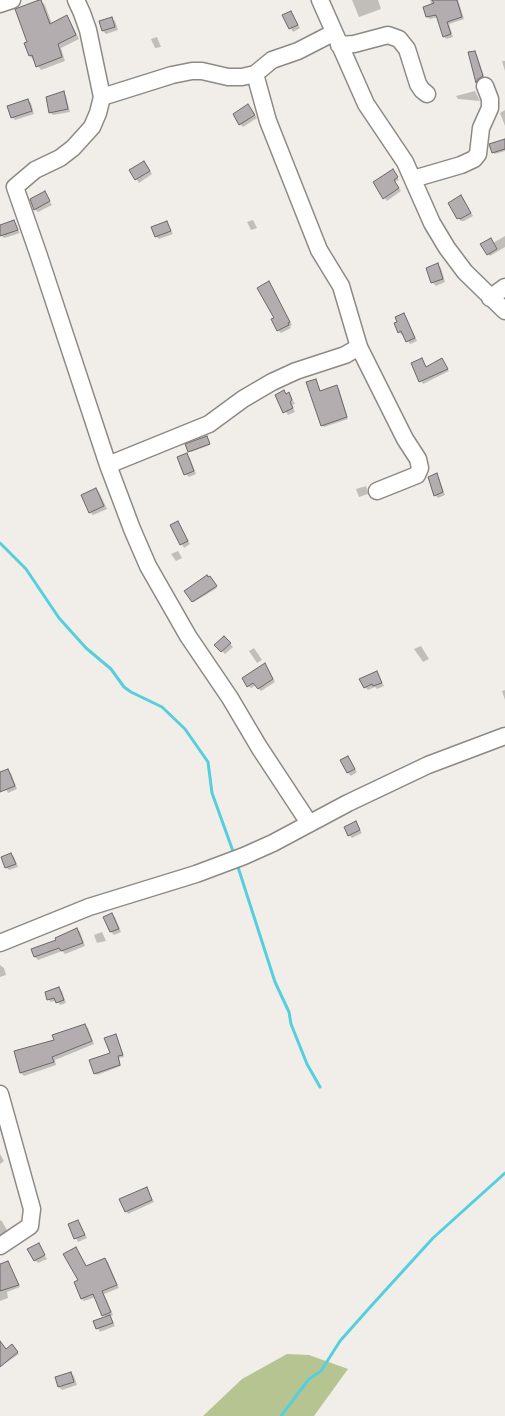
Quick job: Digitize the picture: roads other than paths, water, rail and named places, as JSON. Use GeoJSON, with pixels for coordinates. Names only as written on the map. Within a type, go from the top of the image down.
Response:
{"type":"FeatureCollection","features":[{"type":"Feature","properties":{"kind":"street"},"geometry":{"type":"LineString","coordinates":[[0,4],[12,0]]}},
{"type":"Feature","properties":{"kind":"street"},"geometry":{"type":"LineString","coordinates":[[76,0],[88,30],[102,97],[98,113],[92,127],[73,148],[60,158],[34,170],[15,188],[108,465],[148,566],[188,636],[230,698],[259,747],[309,823]]}},
{"type":"Feature","properties":{"kind":"street"},"geometry":{"type":"LineString","coordinates":[[320,0],[366,104],[395,146],[432,223],[447,248],[465,272],[505,311]]}},
{"type":"Feature","properties":{"kind":"street"},"geometry":{"type":"LineString","coordinates":[[102,97],[172,75],[192,71],[202,71],[228,77],[242,77],[255,74],[272,60],[336,39],[354,44],[388,35],[399,39],[407,49],[418,84],[427,94]]}},
{"type":"Feature","properties":{"kind":"street"},"geometry":{"type":"LineString","coordinates":[[255,74],[268,121],[319,250],[341,286],[360,347],[405,439],[418,459],[420,468],[417,476],[377,492]]}},
{"type":"Feature","properties":{"kind":"street"},"geometry":{"type":"LineString","coordinates":[[412,179],[461,165],[474,159],[478,154],[482,128],[490,108],[490,99],[485,86]]}},
{"type":"Feature","properties":{"kind":"street"},"geometry":{"type":"LineString","coordinates":[[490,298],[505,287]]}},
{"type":"Feature","properties":{"kind":"street"},"geometry":{"type":"LineString","coordinates":[[108,465],[209,424],[243,399],[272,382],[296,371],[345,355],[360,347]]}},
{"type":"Feature","properties":{"kind":"street"},"geometry":{"type":"LineString","coordinates":[[0,943],[89,907],[196,874],[230,861],[272,843],[348,802],[428,765],[505,736]]}},
{"type":"Feature","properties":{"kind":"street"},"geometry":{"type":"LineString","coordinates":[[0,1094],[32,1209],[30,1226],[0,1246]]}},
{"type":"Feature","properties":{"kind":"waterway"},"geometry":{"type":"LineString","coordinates":[[0,543],[26,569],[59,618],[86,648],[111,669],[124,687],[162,707],[185,729],[208,762],[212,793],[234,854]]}},
{"type":"Feature","properties":{"kind":"waterway"},"geometry":{"type":"LineString","coordinates":[[237,864],[275,982],[289,1012],[291,1024],[307,1064],[320,1087]]}},
{"type":"Feature","properties":{"kind":"waterway"},"geometry":{"type":"LineString","coordinates":[[281,1416],[309,1379],[321,1371],[340,1341],[433,1238],[505,1173]]}}]}
